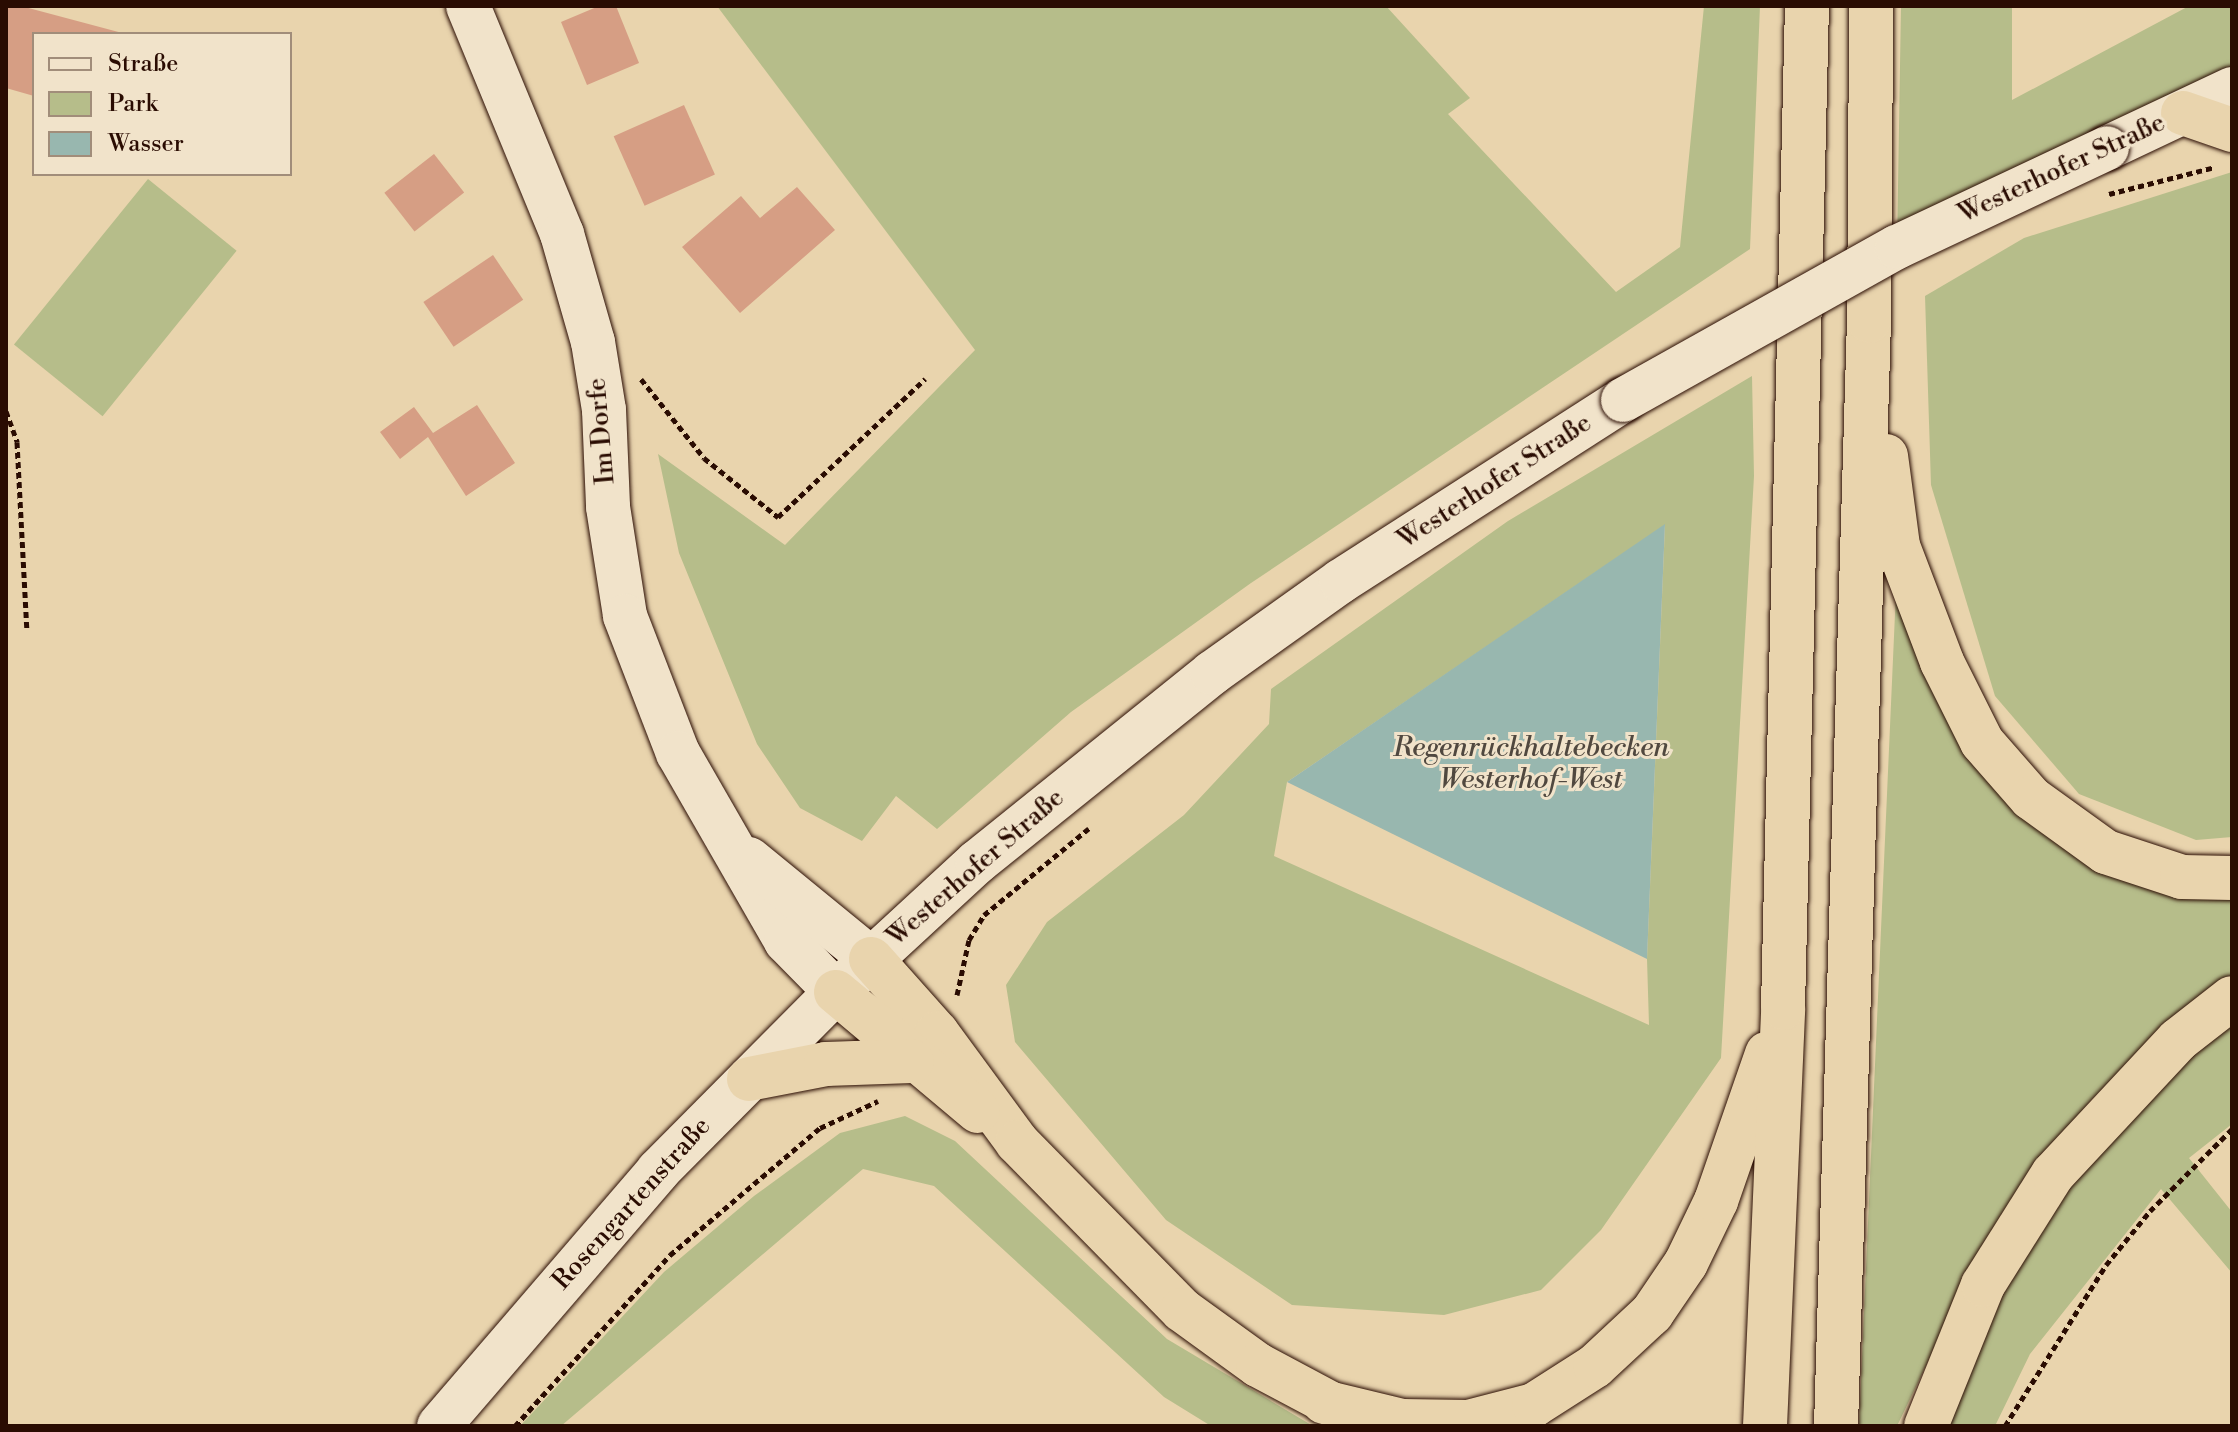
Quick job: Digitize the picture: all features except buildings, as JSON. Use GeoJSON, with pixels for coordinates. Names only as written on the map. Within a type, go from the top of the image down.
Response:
{"type":"FeatureCollection","features":[{"type":"Feature","properties":{"kind":"highway"},"geometry":{"type":"LineString","coordinates":[[1765,1426],[1783,1008],[1807,6]]}},
{"type":"Feature","properties":{"kind":"highway"},"geometry":{"type":"LineString","coordinates":[[1836,1426],[1869,321],[1871,6]]}},
{"type":"Feature","properties":{"kind":"highway"},"geometry":{"type":"LineString","coordinates":[[2183,113],[2225,148]]}},
{"type":"Feature","properties":{"kind":"highway"},"geometry":{"type":"LineString","coordinates":[[1869,321],[1898,546],[1942,662],[1982,742],[2031,798],[2106,852],[2182,877],[2232,878]]}},
{"type":"Feature","properties":{"kind":"highway"},"geometry":{"type":"LineString","coordinates":[[871,959],[937,1033],[1017,1142]]}},
{"type":"Feature","properties":{"kind":"highway"},"geometry":{"type":"LineString","coordinates":[[836,992],[912,1061],[1017,1142],[1182,1310],[1258,1365],[1373,1426]]}},
{"type":"Feature","properties":{"kind":"highway"},"geometry":{"type":"LineString","coordinates":[[1926,1426],[1983,1285],[2053,1174],[2178,1040],[2232,998]]}},
{"type":"Feature","properties":{"kind":"highway"},"geometry":{"type":"LineString","coordinates":[[1324,1402],[1402,1421],[1468,1422],[1534,1405],[1595,1366],[1652,1313],[1686,1263],[1716,1201],[1783,1008]]}},
{"type":"Feature","properties":{"kind":"highway"},"geometry":{"type":"LineString","coordinates":[[749,1079],[826,1064],[912,1061]]}},
{"type":"Feature","properties":{"kind":"main road","name":"Im Dorfe"},"geometry":{"type":"LineString","coordinates":[[468,6],[562,234],[593,342],[604,410],[608,507],[625,616],[678,753],[738,850],[786,941],[836,992]]}},
{"type":"Feature","properties":{"kind":"main road","name":"Westerhofer Straße"},"geometry":{"type":"LineString","coordinates":[[836,992],[977,862],[1212,673],[1341,581],[1623,400],[1897,247],[2232,89]]}},
{"type":"Feature","properties":{"kind":"main road","name":"Im Dorfe"},"geometry":{"type":"LineString","coordinates":[[738,850],[871,959]]}},
{"type":"Feature","properties":{"kind":"main road","name":"Rosengartenstraße"},"geometry":{"type":"LineString","coordinates":[[439,1426],[658,1171],[836,992]]}},
{"type":"Feature","properties":{"kind":"path"},"geometry":{"type":"LineString","coordinates":[[2094,199],[2225,148]]}},
{"type":"Feature","properties":{"kind":"path"},"geometry":{"type":"LineString","coordinates":[[593,342],[647,384],[704,458],[778,517],[925,379]]}},
{"type":"Feature","properties":{"kind":"path"},"geometry":{"type":"LineString","coordinates":[[6,411],[18,455],[27,631]]}},
{"type":"Feature","properties":{"kind":"path"},"geometry":{"type":"LineString","coordinates":[[957,1004],[958,977],[984,915],[1091,826]]}},
{"type":"Feature","properties":{"kind":"path"},"geometry":{"type":"LineString","coordinates":[[515,1426],[670,1255],[820,1128],[871,1109],[884,1095]]}},
{"type":"Feature","properties":{"kind":"path"},"geometry":{"type":"LineString","coordinates":[[2005,1426],[2106,1265],[2150,1211],[2232,1129]]}},
{"type":"Feature","properties":{"kind":"green space"},"geometry":{"type":"Polygon","coordinates":[[[717,6],[1386,6],[1470,98],[1448,114],[1616,292],[1680,247],[1704,6],[1760,6],[1750,249],[1251,583],[1071,712],[937,829],[896,796],[862,841],[800,808],[757,744],[679,553],[658,454],[785,545],[975,350],[717,6]]]}},
{"type":"Feature","properties":{"kind":"green space"},"geometry":{"type":"Polygon","coordinates":[[[1901,6],[2012,6],[2012,100],[2189,6],[2232,6],[2232,89],[1897,247],[1901,6]]]}},
{"type":"Feature","properties":{"kind":"green space"},"geometry":{"type":"Polygon","coordinates":[[[2232,172],[2232,837],[2196,840],[2079,794],[1995,696],[1931,485],[1925,296],[2024,238],[2232,172]]]}},
{"type":"Feature","properties":{"kind":"green space"},"geometry":{"type":"Polygon","coordinates":[[[148,179],[237,251],[103,416],[14,345],[148,179]]]}},
{"type":"Feature","properties":{"kind":"green space"},"geometry":{"type":"Polygon","coordinates":[[[1752,376],[1754,476],[1721,1058],[1601,1230],[1541,1290],[1444,1315],[1292,1305],[1166,1220],[1015,1042],[1006,985],[1047,922],[1184,815],[1269,724],[1271,689],[1508,521],[1752,376]],[[1665,525],[1287,782],[1274,856],[1649,1025],[1647,959],[1665,525]]]}},
{"type":"Feature","properties":{"kind":"green space"},"geometry":{"type":"Polygon","coordinates":[[[1898,546],[1942,662],[2106,852],[2232,878],[2232,975],[2168,1025],[2091,1100],[2022,1188],[1982,1250],[1897,1426],[1859,1426],[1898,546]]]}},
{"type":"Feature","properties":{"kind":"green space"},"geometry":{"type":"Polygon","coordinates":[[[2232,1020],[2232,1124],[2189,1158],[2232,1212],[2232,1273],[2161,1189],[2030,1354],[1995,1426],[1940,1426],[1990,1301],[2121,1115],[2232,1020]]]}},
{"type":"Feature","properties":{"kind":"green space"},"geometry":{"type":"Polygon","coordinates":[[[905,1116],[955,1141],[1167,1339],[1313,1426],[1211,1426],[1164,1397],[934,1186],[863,1169],[561,1426],[520,1426],[664,1272],[754,1196],[840,1133],[905,1116]]]}},
{"type":"Feature","properties":{"kind":"water","name":"Regenrückhaltebecken Westerhof-West"},"geometry":{"type":"Polygon","coordinates":[[[1665,524],[1647,959],[1287,782],[1665,524]]]}}]}
